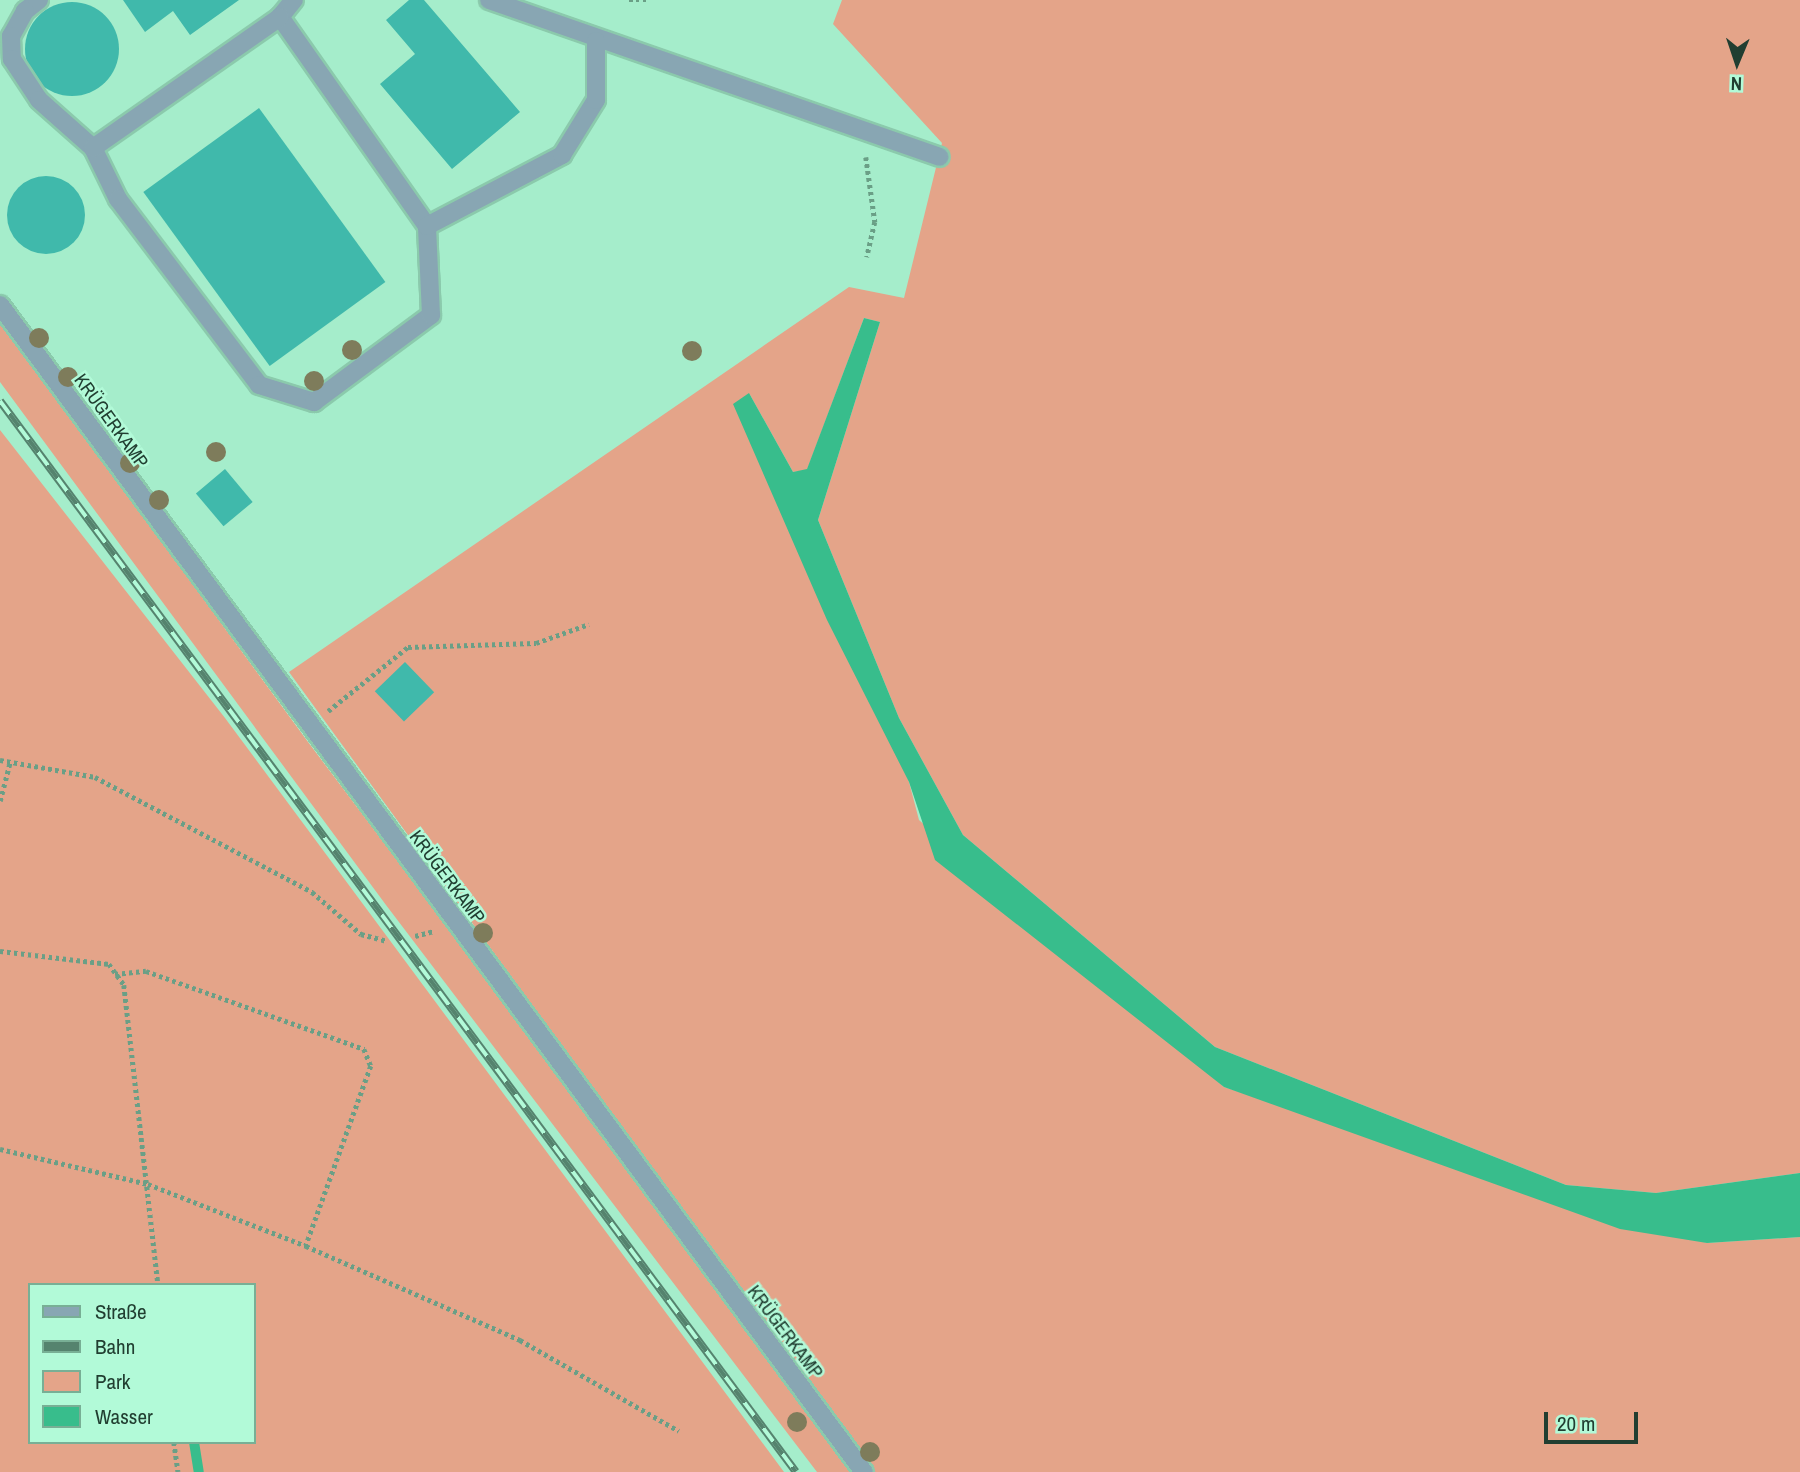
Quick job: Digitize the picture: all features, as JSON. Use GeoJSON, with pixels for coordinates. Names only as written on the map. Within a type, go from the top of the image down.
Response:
{"type":"FeatureCollection","features":[{"type":"Feature","properties":{"kind":"lane"},"geometry":{"type":"LineString","coordinates":[[39,0],[24,11],[11,36],[12,59],[39,100],[93,148],[118,199],[259,384],[314,402],[431,315],[427,226],[280,17]]}},
{"type":"Feature","properties":{"kind":"lane"},"geometry":{"type":"LineString","coordinates":[[93,148],[280,17],[294,0]]}},
{"type":"Feature","properties":{"kind":"lane"},"geometry":{"type":"LineString","coordinates":[[489,0],[862,133],[939,157]]}},
{"type":"Feature","properties":{"kind":"lane"},"geometry":{"type":"LineString","coordinates":[[427,226],[562,155],[596,100],[596,40]]}},
{"type":"Feature","properties":{"kind":"lane","name":"KRÜGERKAMP"},"geometry":{"type":"LineString","coordinates":[[0,305],[309,727],[864,1472]]}},
{"type":"Feature","properties":{"kind":"path"},"geometry":{"type":"LineString","coordinates":[[629,0],[646,0]]}},
{"type":"Feature","properties":{"kind":"path"},"geometry":{"type":"LineString","coordinates":[[862,133],[875,222],[867,257]]}},
{"type":"Feature","properties":{"kind":"path"},"geometry":{"type":"LineString","coordinates":[[309,727],[408,647],[536,643],[589,624]]}},
{"type":"Feature","properties":{"kind":"path"},"geometry":{"type":"LineString","coordinates":[[0,760],[96,777],[312,892],[361,934],[387,941]]}},
{"type":"Feature","properties":{"kind":"path"},"geometry":{"type":"LineString","coordinates":[[0,801],[10,762]]}},
{"type":"Feature","properties":{"kind":"path"},"geometry":{"type":"LineString","coordinates":[[0,951],[80,958],[109,964],[124,985],[158,1283]]}},
{"type":"Feature","properties":{"kind":"path"},"geometry":{"type":"LineString","coordinates":[[116,974],[146,971],[364,1049],[371,1066],[306,1246]]}},
{"type":"Feature","properties":{"kind":"path"},"geometry":{"type":"LineString","coordinates":[[0,1149],[148,1184],[306,1246],[520,1340],[679,1431]]}},
{"type":"Feature","properties":{"kind":"path"},"geometry":{"type":"LineString","coordinates":[[174,1444],[178,1472]]}},
{"type":"Feature","properties":{"kind":"green space"},"geometry":{"type":"Polygon","coordinates":[[[842,0],[1800,0],[1800,1173],[1656,1193],[1566,1185],[1215,1047],[963,835],[899,718],[818,520],[880,322],[864,318],[807,470],[793,472],[749,393],[909,782],[919,820],[1224,1087],[1707,1243],[1800,1237],[1800,1472],[873,1472],[289,672],[849,287],[904,298],[942,143],[833,24],[842,0]]]}},
{"type":"Feature","properties":{"kind":"green space"},"geometry":{"type":"Polygon","coordinates":[[[0,321],[308,742],[857,1472],[817,1472],[386,905],[0,382],[0,321]]]}},
{"type":"Feature","properties":{"kind":"green space"},"geometry":{"type":"Polygon","coordinates":[[[0,430],[225,718],[784,1472],[0,1472],[0,430]]]}},
{"type":"Feature","properties":{"kind":"water"},"geometry":{"type":"Polygon","coordinates":[[[864,318],[880,322],[818,520],[899,718],[963,835],[1215,1047],[1566,1185],[1656,1193],[1800,1173],[1800,1237],[1707,1243],[1620,1229],[1224,1087],[935,860],[909,782],[827,620],[733,404],[749,393],[793,472],[807,469],[864,318]]]}},
{"type":"Feature","properties":{"kind":"building"},"geometry":{"type":"Polygon","coordinates":[[[123,0],[239,0],[190,35],[173,11],[145,32],[123,0]]]}},
{"type":"Feature","properties":{"kind":"building"},"geometry":{"type":"Polygon","coordinates":[[[409,0],[424,0],[520,112],[452,169],[380,84],[415,54],[386,20],[409,0]]]}},
{"type":"Feature","properties":{"kind":"building"},"geometry":{"type":"Polygon","coordinates":[[[72,2],[90,6],[105,16],[115,31],[119,49],[115,67],[105,82],[90,92],[72,96],[54,92],[39,82],[29,67],[25,49],[29,31],[39,16],[54,6],[72,2]]]}},
{"type":"Feature","properties":{"kind":"building"},"geometry":{"type":"Polygon","coordinates":[[[259,108],[385,282],[270,366],[143,192],[259,108]]]}},
{"type":"Feature","properties":{"kind":"building"},"geometry":{"type":"Polygon","coordinates":[[[46,176],[61,179],[74,187],[82,200],[85,215],[82,230],[74,243],[61,251],[46,254],[31,251],[18,243],[10,230],[7,215],[10,200],[18,187],[31,179],[46,176]]]}},
{"type":"Feature","properties":{"kind":"building"},"geometry":{"type":"Polygon","coordinates":[[[225,469],[253,502],[224,526],[196,493],[225,469]]]}},
{"type":"Feature","properties":{"kind":"building"},"geometry":{"type":"Polygon","coordinates":[[[405,662],[434,692],[404,721],[375,691],[405,662]]]}},
{"type":"Feature","properties":{"kind":"waterway"},"geometry":{"type":"LineString","coordinates":[[194,1444],[199,1472]]}},
{"type":"Feature","properties":{"kind":"railway"},"geometry":{"type":"LineString","coordinates":[[0,401],[796,1472]]}}]}
